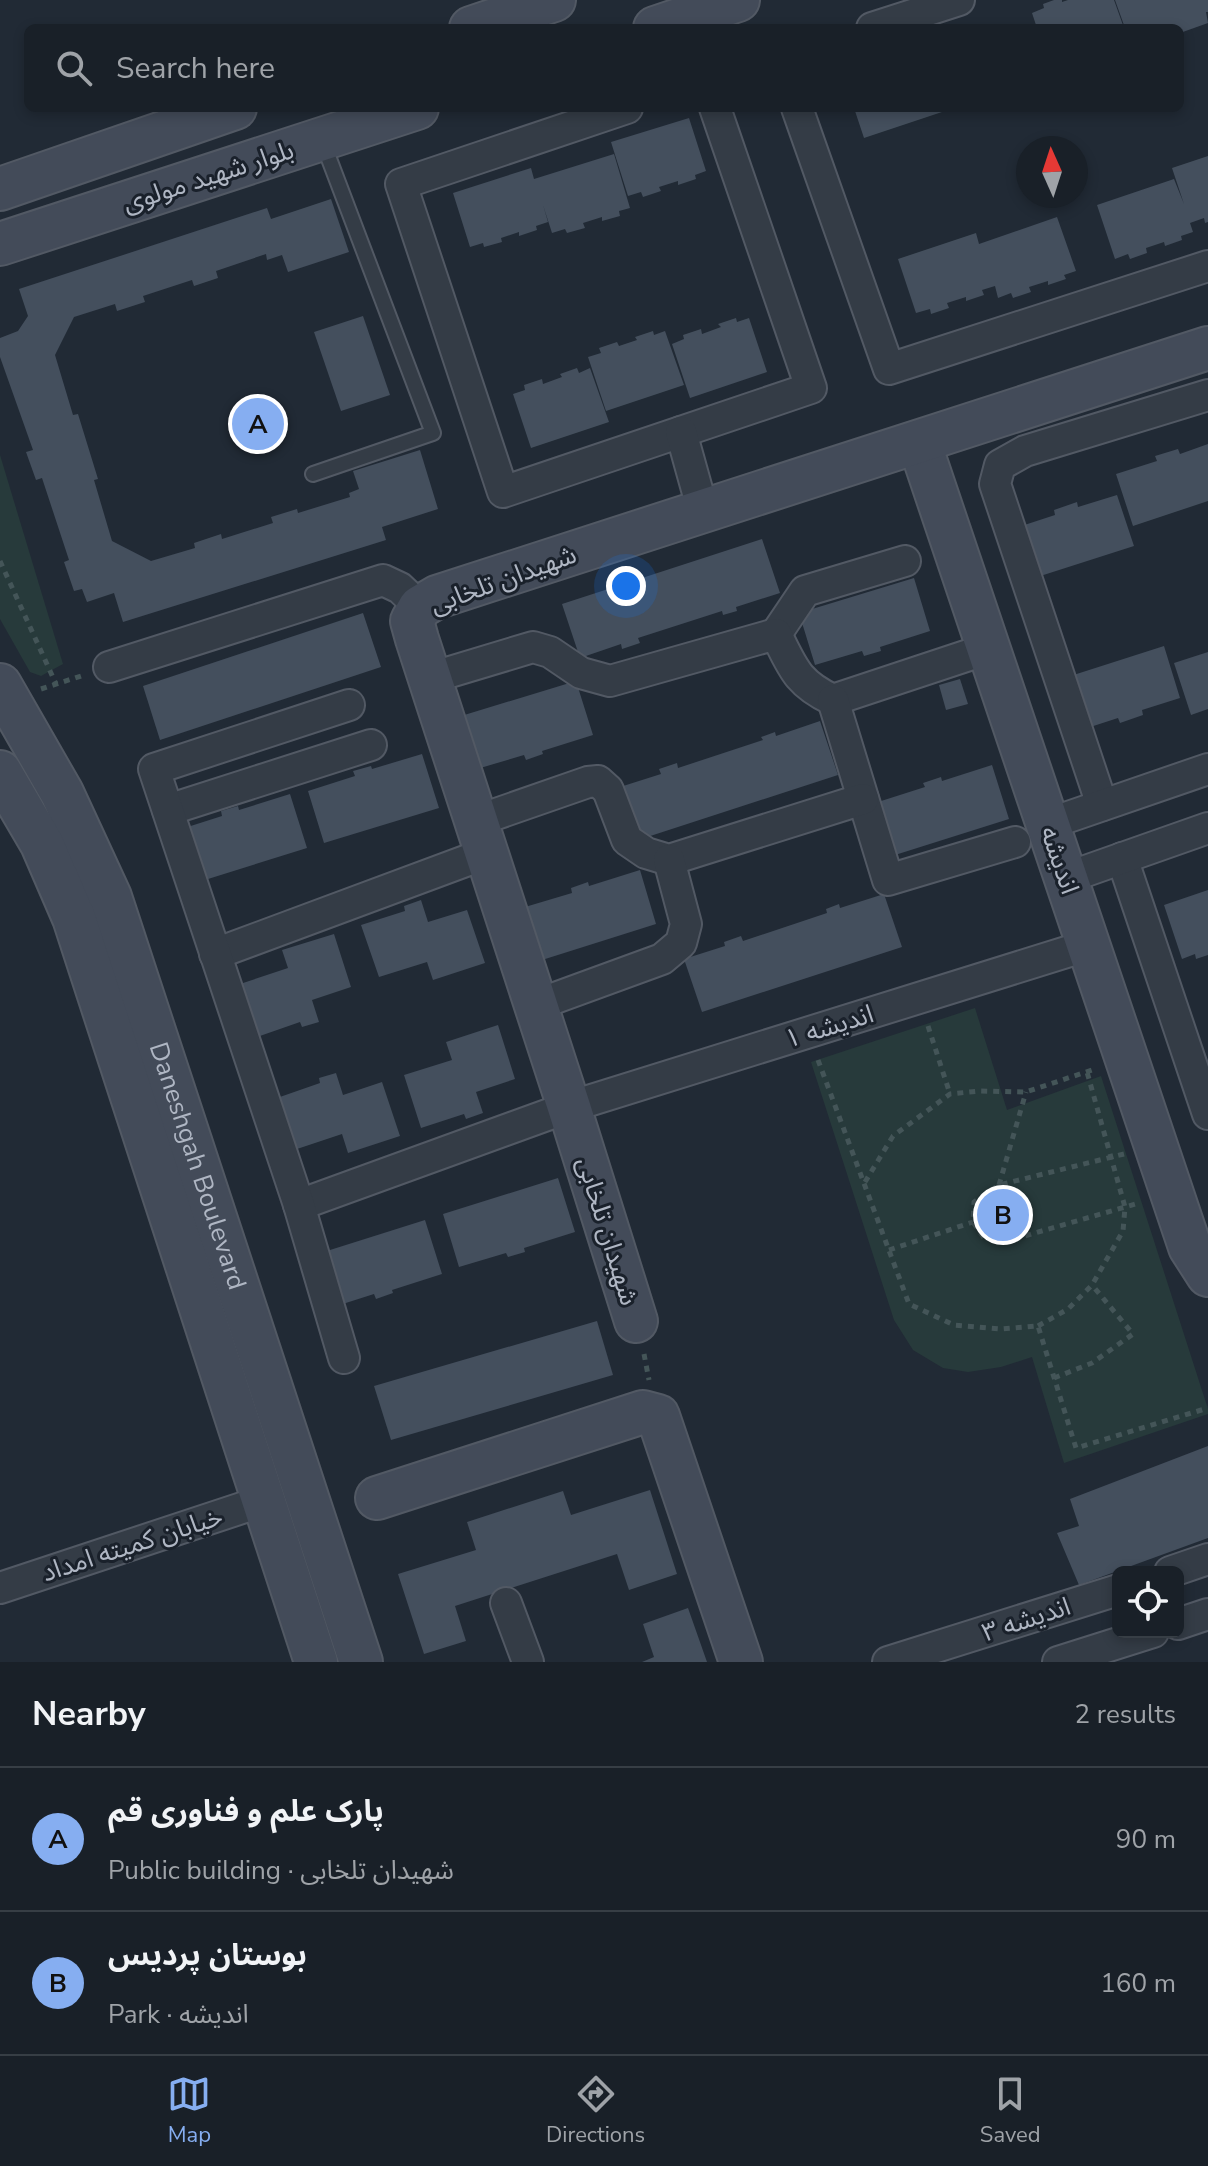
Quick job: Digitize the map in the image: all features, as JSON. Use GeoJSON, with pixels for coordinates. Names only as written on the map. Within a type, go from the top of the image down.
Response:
{"type":"FeatureCollection","features":[{"type":"Feature","properties":{"kind":"street"},"geometry":{"type":"LineString","coordinates":[[483,24],[554,0]]}},
{"type":"Feature","properties":{"kind":"street"},"geometry":{"type":"LineString","coordinates":[[667,24],[738,0]]}},
{"type":"Feature","properties":{"kind":"street"},"geometry":{"type":"LineString","coordinates":[[884,24],[959,0]]}},
{"type":"Feature","properties":{"kind":"street","name":"بلوار شهید مولوی"},"geometry":{"type":"LineString","coordinates":[[0,189],[223,112]]}},
{"type":"Feature","properties":{"kind":"street","name":"بلوار شهید مولوی"},"geometry":{"type":"LineString","coordinates":[[0,244],[405,112]]}},
{"type":"Feature","properties":{"kind":"street"},"geometry":{"type":"LineString","coordinates":[[615,112],[401,184],[503,492],[811,388],[716,112]]}},
{"type":"Feature","properties":{"kind":"street"},"geometry":{"type":"LineString","coordinates":[[798,112],[889,369],[1208,266]]}},
{"type":"Feature","properties":{"kind":"street","name":"شهیدان تلخابی"},"geometry":{"type":"LineString","coordinates":[[636,1321],[412,621],[420,607],[437,597],[1208,348]]}},
{"type":"Feature","properties":{"kind":"street"},"geometry":{"type":"LineString","coordinates":[[1102,805],[995,484],[1000,465],[1025,451],[1208,395]]}},
{"type":"Feature","properties":{"kind":"street"},"geometry":{"type":"LineString","coordinates":[[681,432],[703,511]]}},
{"type":"Feature","properties":{"kind":"street","name":"انديشه"},"geometry":{"type":"LineString","coordinates":[[919,442],[987,649],[1031,833],[1066,878],[1173,1195],[1199,1261],[1208,1299]]}},
{"type":"Feature","properties":{"kind":"street"},"geometry":{"type":"LineString","coordinates":[[430,678],[533,647],[550,652],[581,673],[610,681],[776,634],[805,591],[905,561]]}},
{"type":"Feature","properties":{"kind":"street"},"geometry":{"type":"LineString","coordinates":[[109,667],[383,580],[400,588],[420,607]]}},
{"type":"Feature","properties":{"kind":"street"},"geometry":{"type":"LineString","coordinates":[[776,634],[796,674],[813,690],[833,700],[987,649]]}},
{"type":"Feature","properties":{"kind":"street","name":"Daneshgah Boulevard"},"geometry":{"type":"LineString","coordinates":[[4,692],[62,793],[110,897],[361,1662]]}},
{"type":"Feature","properties":{"kind":"street"},"geometry":{"type":"LineString","coordinates":[[833,700],[888,880],[1031,833],[1208,769]]}},
{"type":"Feature","properties":{"kind":"street"},"geometry":{"type":"LineString","coordinates":[[344,1358],[299,1205],[154,769],[349,705]]}},
{"type":"Feature","properties":{"kind":"street"},"geometry":{"type":"LineString","coordinates":[[168,810],[371,745]]}},
{"type":"Feature","properties":{"kind":"street","name":"Daneshgah Boulevard"},"geometry":{"type":"LineString","coordinates":[[0,772],[42,844],[74,918],[316,1662]]}},
{"type":"Feature","properties":{"kind":"street"},"geometry":{"type":"LineString","coordinates":[[215,954],[482,837],[588,782],[598,781],[608,790],[627,840],[646,853],[669,860],[863,799]]}},
{"type":"Feature","properties":{"kind":"street"},"geometry":{"type":"LineString","coordinates":[[1066,878],[1208,828]]}},
{"type":"Feature","properties":{"kind":"street"},"geometry":{"type":"LineString","coordinates":[[1122,858],[1208,1114]]}},
{"type":"Feature","properties":{"kind":"street"},"geometry":{"type":"LineString","coordinates":[[536,1005],[662,959],[681,943],[686,924],[669,860]]}},
{"type":"Feature","properties":{"kind":"street","name":"اندیشه ۱"},"geometry":{"type":"LineString","coordinates":[[299,1205],[569,1107],[1089,945]]}},
{"type":"Feature","properties":{"kind":"street"},"geometry":{"type":"LineString","coordinates":[[377,1498],[643,1412],[658,1416],[741,1662]]}},
{"type":"Feature","properties":{"kind":"street","name":"خیابان کمیته امداد"},"geometry":{"type":"LineString","coordinates":[[0,1588],[263,1501]]}},
{"type":"Feature","properties":{"kind":"street"},"geometry":{"type":"LineString","coordinates":[[1184,1567],[1208,1559]]}},
{"type":"Feature","properties":{"kind":"street","name":"اندیشه ۳"},"geometry":{"type":"LineString","coordinates":[[888,1662],[1112,1592]]}},
{"type":"Feature","properties":{"kind":"street"},"geometry":{"type":"LineString","coordinates":[[506,1603],[528,1662]]}},
{"type":"Feature","properties":{"kind":"street"},"geometry":{"type":"LineString","coordinates":[[1184,1622],[1208,1614]]}},
{"type":"Feature","properties":{"kind":"street"},"geometry":{"type":"LineString","coordinates":[[1058,1662],[1134,1638]]}},
{"type":"Feature","properties":{"kind":"lane"},"geometry":{"type":"LineString","coordinates":[[313,474],[433,433],[322,139]]}},
{"type":"Feature","properties":{"kind":"path"},"geometry":{"type":"LineString","coordinates":[[0,561],[56,684]]}},
{"type":"Feature","properties":{"kind":"path"},"geometry":{"type":"LineString","coordinates":[[4,692],[56,684],[109,667]]}},
{"type":"Feature","properties":{"kind":"path"},"geometry":{"type":"LineString","coordinates":[[918,998],[950,1094]]}},
{"type":"Feature","properties":{"kind":"path"},"geometry":{"type":"LineString","coordinates":[[807,1033],[909,1304],[954,1325],[1002,1329],[1038,1326],[1068,1309],[1092,1285],[1123,1231],[1125,1207],[1087,1072]]}},
{"type":"Feature","properties":{"kind":"path"},"geometry":{"type":"LineString","coordinates":[[864,1183],[893,1136],[950,1094],[1026,1092],[1126,1056]]}},
{"type":"Feature","properties":{"kind":"path"},"geometry":{"type":"LineString","coordinates":[[999,1185],[1026,1092]]}},
{"type":"Feature","properties":{"kind":"path"},"geometry":{"type":"LineString","coordinates":[[1156,1143],[1112,1158],[999,1185],[974,1202],[973,1222],[984,1238],[1021,1237],[1173,1195]]}},
{"type":"Feature","properties":{"kind":"path"},"geometry":{"type":"LineString","coordinates":[[889,1250],[973,1222]]}},
{"type":"Feature","properties":{"kind":"path"},"geometry":{"type":"LineString","coordinates":[[1054,1378],[1092,1363],[1133,1334],[1092,1285]]}},
{"type":"Feature","properties":{"kind":"path"},"geometry":{"type":"LineString","coordinates":[[636,1321],[658,1416]]}},
{"type":"Feature","properties":{"kind":"path"},"geometry":{"type":"LineString","coordinates":[[1038,1326],[1076,1448],[1208,1408]]}},
{"type":"Feature","properties":{"kind":"shaded area"},"geometry":{"type":"Polygon","coordinates":[[[0,455],[63,664],[41,676],[30,672],[0,619],[0,455]]]}},
{"type":"Feature","properties":{"kind":"shaded area"},"geometry":{"type":"Polygon","coordinates":[[[975,1008],[1007,1110],[1101,1076],[1208,1414],[1064,1463],[1032,1357],[1001,1367],[968,1372],[943,1368],[913,1350],[894,1320],[811,1062],[975,1008]]]}},
{"type":"Feature","properties":{"kind":"building"},"geometry":{"type":"Polygon","coordinates":[[[1054,0],[1114,0],[1123,24],[1036,24],[1032,13],[1044,8],[1043,4],[1054,0]]]}},
{"type":"Feature","properties":{"kind":"building"},"geometry":{"type":"Polygon","coordinates":[[[1115,0],[1208,0],[1208,23],[1184,32],[1184,24],[1124,24],[1115,0]]]}},
{"type":"Feature","properties":{"kind":"building"},"geometry":{"type":"Polygon","coordinates":[[[855,112],[942,112],[864,138],[855,112]]]}},
{"type":"Feature","properties":{"kind":"building"},"geometry":{"type":"Polygon","coordinates":[[[689,118],[706,171],[695,175],[696,179],[659,187],[661,191],[643,197],[641,192],[628,196],[611,142],[689,118]]]}},
{"type":"Feature","properties":{"kind":"building"},"geometry":{"type":"Polygon","coordinates":[[[614,154],[630,208],[619,211],[620,216],[583,223],[585,228],[567,233],[565,229],[552,233],[543,205],[548,222],[536,226],[537,230],[519,236],[519,232],[501,238],[502,242],[484,247],[483,243],[470,247],[453,193],[531,168],[534,179],[614,154]]]}},
{"type":"Feature","properties":{"kind":"building"},"geometry":{"type":"Polygon","coordinates":[[[1208,156],[1208,222],[1205,223],[1204,218],[1190,223],[1193,232],[1181,236],[1182,240],[1146,248],[1147,253],[1130,259],[1128,254],[1115,259],[1097,205],[1174,179],[1184,204],[1172,168],[1208,156]]]}},
{"type":"Feature","properties":{"kind":"building"},"geometry":{"type":"Polygon","coordinates":[[[331,199],[349,252],[288,272],[282,255],[267,260],[266,254],[216,271],[218,278],[194,286],[192,280],[143,296],[145,302],[117,311],[115,304],[74,317],[55,355],[73,415],[78,414],[98,479],[94,480],[112,541],[151,561],[195,548],[194,543],[221,534],[222,539],[273,523],[271,517],[297,509],[298,513],[350,497],[349,493],[359,489],[353,471],[420,450],[438,509],[382,527],[386,540],[123,622],[114,593],[87,602],[82,589],[74,591],[64,562],[69,560],[42,478],[36,480],[26,452],[33,450],[0,357],[0,338],[18,331],[28,316],[19,289],[267,208],[271,219],[331,199]]]}},
{"type":"Feature","properties":{"kind":"building"},"geometry":{"type":"Polygon","coordinates":[[[1057,217],[1076,271],[1064,275],[1066,279],[1029,287],[1031,292],[1013,298],[1011,293],[998,298],[995,286],[982,290],[984,295],[947,303],[949,308],[931,314],[930,309],[916,313],[898,259],[976,233],[979,244],[1057,217]]]}},
{"type":"Feature","properties":{"kind":"building"},"geometry":{"type":"Polygon","coordinates":[[[363,316],[390,395],[341,411],[314,332],[363,316]]]}},
{"type":"Feature","properties":{"kind":"building"},"geometry":{"type":"Polygon","coordinates":[[[736,318],[737,322],[749,318],[767,372],[690,398],[672,344],[684,339],[683,335],[701,329],[702,334],[736,318]]]}},
{"type":"Feature","properties":{"kind":"building"},"geometry":{"type":"Polygon","coordinates":[[[653,331],[654,335],[665,331],[684,385],[606,411],[588,357],[601,353],[599,348],[617,342],[619,346],[653,331]]]}},
{"type":"Feature","properties":{"kind":"building"},"geometry":{"type":"Polygon","coordinates":[[[577,368],[579,373],[590,368],[609,422],[531,448],[513,394],[525,390],[524,385],[542,379],[543,384],[577,368]]]}},
{"type":"Feature","properties":{"kind":"building"},"geometry":{"type":"Polygon","coordinates":[[[1208,444],[1208,501],[1133,526],[1116,474],[1157,461],[1155,456],[1178,449],[1180,454],[1208,444]]]}},
{"type":"Feature","properties":{"kind":"building"},"geometry":{"type":"Polygon","coordinates":[[[1117,495],[1134,546],[1031,579],[1015,528],[1055,515],[1054,510],[1077,502],[1078,507],[1117,495]]]}},
{"type":"Feature","properties":{"kind":"building"},"geometry":{"type":"Polygon","coordinates":[[[762,539],[780,593],[736,607],[737,611],[723,615],[722,611],[638,638],[640,643],[622,649],[621,644],[580,658],[562,604],[762,539]]]}},
{"type":"Feature","properties":{"kind":"building"},"geometry":{"type":"Polygon","coordinates":[[[914,578],[930,631],[880,647],[881,651],[864,656],[862,651],[815,665],[799,613],[914,578]]]}},
{"type":"Feature","properties":{"kind":"building"},"geometry":{"type":"Polygon","coordinates":[[[363,613],[381,667],[160,740],[143,686],[363,613]]]}},
{"type":"Feature","properties":{"kind":"building"},"geometry":{"type":"Polygon","coordinates":[[[1164,646],[1180,698],[1142,710],[1143,715],[1120,723],[1118,718],[1078,731],[1061,679],[1164,646]]]}},
{"type":"Feature","properties":{"kind":"building"},"geometry":{"type":"Polygon","coordinates":[[[1208,652],[1208,709],[1191,715],[1174,663],[1208,652]]]}},
{"type":"Feature","properties":{"kind":"building"},"geometry":{"type":"Polygon","coordinates":[[[960,679],[968,704],[946,710],[939,685],[960,679]]]}},
{"type":"Feature","properties":{"kind":"building"},"geometry":{"type":"Polygon","coordinates":[[[576,681],[593,735],[542,751],[543,754],[526,760],[524,755],[477,769],[461,716],[576,681]]]}},
{"type":"Feature","properties":{"kind":"building"},"geometry":{"type":"Polygon","coordinates":[[[820,721],[838,775],[638,840],[620,787],[661,774],[659,769],[677,763],[678,768],[763,740],[761,737],[775,732],[776,736],[820,721]]]}},
{"type":"Feature","properties":{"kind":"building"},"geometry":{"type":"Polygon","coordinates":[[[422,754],[439,808],[324,843],[308,791],[355,776],[353,771],[371,766],[372,769],[422,754]]]}},
{"type":"Feature","properties":{"kind":"building"},"geometry":{"type":"Polygon","coordinates":[[[992,765],[1009,819],[895,855],[878,802],[925,787],[923,783],[941,777],[942,781],[992,765]]]}},
{"type":"Feature","properties":{"kind":"building"},"geometry":{"type":"Polygon","coordinates":[[[290,794],[307,848],[192,884],[175,831],[222,816],[221,811],[238,806],[239,810],[290,794]]]}},
{"type":"Feature","properties":{"kind":"building"},"geometry":{"type":"Polygon","coordinates":[[[640,870],[656,924],[542,960],[525,907],[572,893],[571,888],[588,882],[589,886],[640,870]]]}},
{"type":"Feature","properties":{"kind":"building"},"geometry":{"type":"Polygon","coordinates":[[[1208,890],[1208,955],[1196,959],[1195,954],[1182,959],[1164,905],[1208,890]]]}},
{"type":"Feature","properties":{"kind":"building"},"geometry":{"type":"Polygon","coordinates":[[[884,894],[902,947],[702,1012],[684,959],[725,946],[724,942],[741,936],[743,941],[827,913],[826,909],[839,904],[840,908],[884,894]]]}},
{"type":"Feature","properties":{"kind":"building"},"geometry":{"type":"Polygon","coordinates":[[[421,900],[428,922],[467,910],[485,963],[433,980],[427,962],[379,977],[361,925],[405,911],[404,906],[421,900]]]}},
{"type":"Feature","properties":{"kind":"building"},"geometry":{"type":"Polygon","coordinates":[[[334,934],[351,987],[312,1000],[319,1022],[302,1027],[300,1022],[257,1037],[240,984],[288,968],[282,950],[334,934]]]}},
{"type":"Feature","properties":{"kind":"building"},"geometry":{"type":"Polygon","coordinates":[[[498,1025],[515,1079],[476,1092],[483,1113],[466,1119],[464,1114],[421,1128],[404,1075],[452,1060],[446,1042],[498,1025]]]}},
{"type":"Feature","properties":{"kind":"building"},"geometry":{"type":"Polygon","coordinates":[[[336,1073],[343,1095],[382,1082],[400,1136],[348,1153],[342,1134],[294,1150],[277,1098],[320,1083],[319,1078],[336,1073]]]}},
{"type":"Feature","properties":{"kind":"building"},"geometry":{"type":"Polygon","coordinates":[[[558,1178],[575,1232],[524,1248],[525,1252],[508,1257],[506,1253],[459,1267],[443,1214],[558,1178]]]}},
{"type":"Feature","properties":{"kind":"building"},"geometry":{"type":"Polygon","coordinates":[[[425,1220],[442,1274],[392,1290],[393,1293],[376,1299],[374,1294],[327,1309],[311,1256],[425,1220]]]}},
{"type":"Feature","properties":{"kind":"building"},"geometry":{"type":"Polygon","coordinates":[[[597,1321],[613,1375],[391,1440],[374,1386],[597,1321]]]}},
{"type":"Feature","properties":{"kind":"building"},"geometry":{"type":"Polygon","coordinates":[[[1208,1446],[1208,1538],[1131,1566],[1112,1566],[1112,1573],[1079,1585],[1057,1533],[1079,1526],[1070,1499],[1208,1446]]]}},
{"type":"Feature","properties":{"kind":"building"},"geometry":{"type":"Polygon","coordinates":[[[650,1490],[677,1574],[629,1590],[617,1554],[455,1606],[466,1641],[424,1654],[398,1574],[476,1550],[467,1522],[563,1491],[571,1515],[650,1490]]]}},
{"type":"Feature","properties":{"kind":"building"},"geometry":{"type":"Polygon","coordinates":[[[688,1608],[707,1662],[642,1662],[654,1657],[643,1624],[688,1608]]]}},
{"type":"Feature","properties":{"kind":"place","name":"پارک علم و فناوری قم"},"geometry":{"type":"Point","coordinates":[258,424]}},
{"type":"Feature","properties":{"kind":"place","name":"بوستان پردیس"},"geometry":{"type":"Point","coordinates":[1003,1215]}}]}
